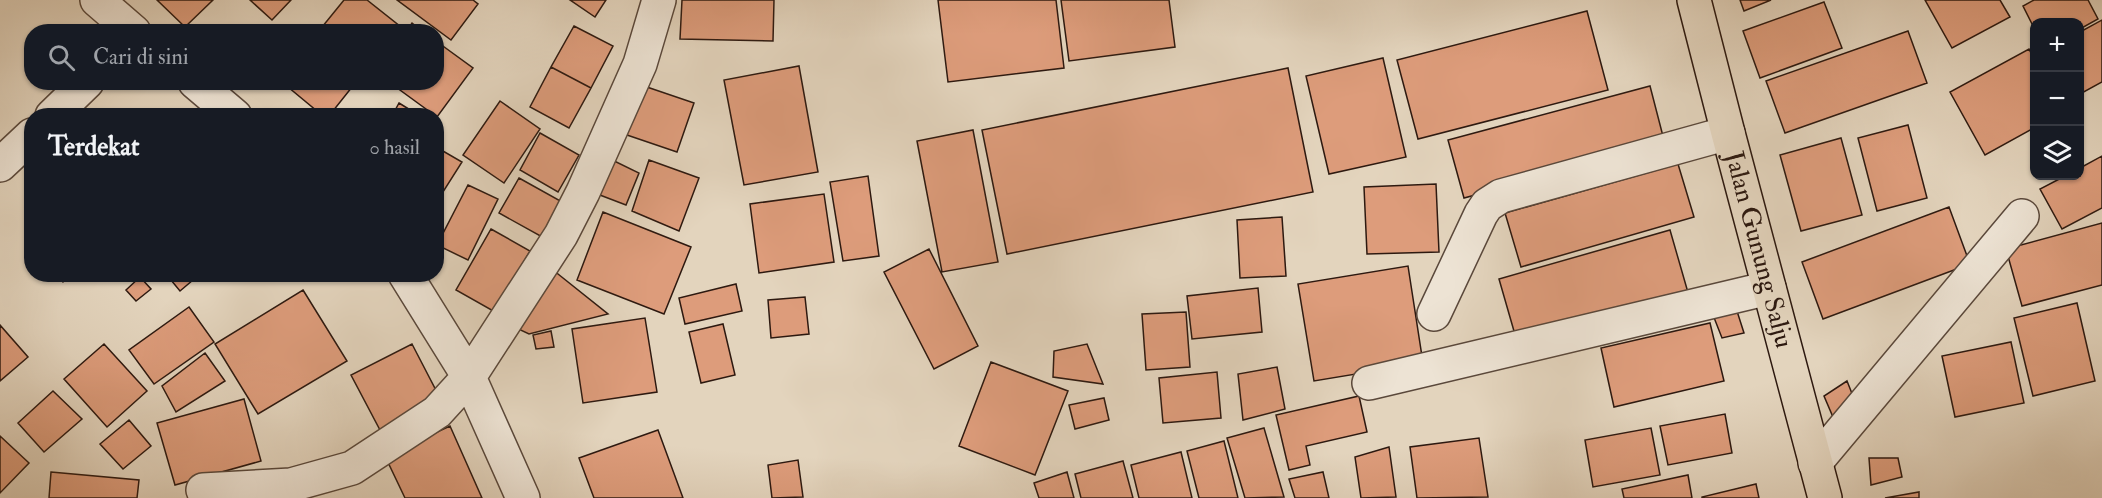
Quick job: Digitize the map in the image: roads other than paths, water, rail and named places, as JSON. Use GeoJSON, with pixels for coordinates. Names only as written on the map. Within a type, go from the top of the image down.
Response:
{"type":"FeatureCollection","features":[{"type":"Feature","properties":{"kind":"main road","name":"Jalan Gunung Salju"},"geometry":{"type":"LineString","coordinates":[[1694,0],[1825,498]]}},
{"type":"Feature","properties":{"kind":"street"},"geometry":{"type":"LineString","coordinates":[[96,0],[124,24]]}},
{"type":"Feature","properties":{"kind":"street"},"geometry":{"type":"LineString","coordinates":[[203,490],[291,485],[352,468],[437,412],[469,377],[561,235],[583,192],[640,64],[659,0]]}},
{"type":"Feature","properties":{"kind":"street"},"geometry":{"type":"LineString","coordinates":[[60,108],[79,90]]}},
{"type":"Feature","properties":{"kind":"street"},"geometry":{"type":"LineString","coordinates":[[204,90],[226,108]]}},
{"type":"Feature","properties":{"kind":"street"},"geometry":{"type":"LineString","coordinates":[[1434,314],[1487,204],[1501,196],[1728,133]]}},
{"type":"Feature","properties":{"kind":"street"},"geometry":{"type":"LineString","coordinates":[[0,165],[24,142]]}},
{"type":"Feature","properties":{"kind":"street"},"geometry":{"type":"LineString","coordinates":[[1815,463],[2022,216]]}},
{"type":"Feature","properties":{"kind":"street"},"geometry":{"type":"LineString","coordinates":[[410,282],[469,377],[523,498]]}},
{"type":"Feature","properties":{"kind":"street"},"geometry":{"type":"LineString","coordinates":[[1369,383],[1769,288]]}}]}
